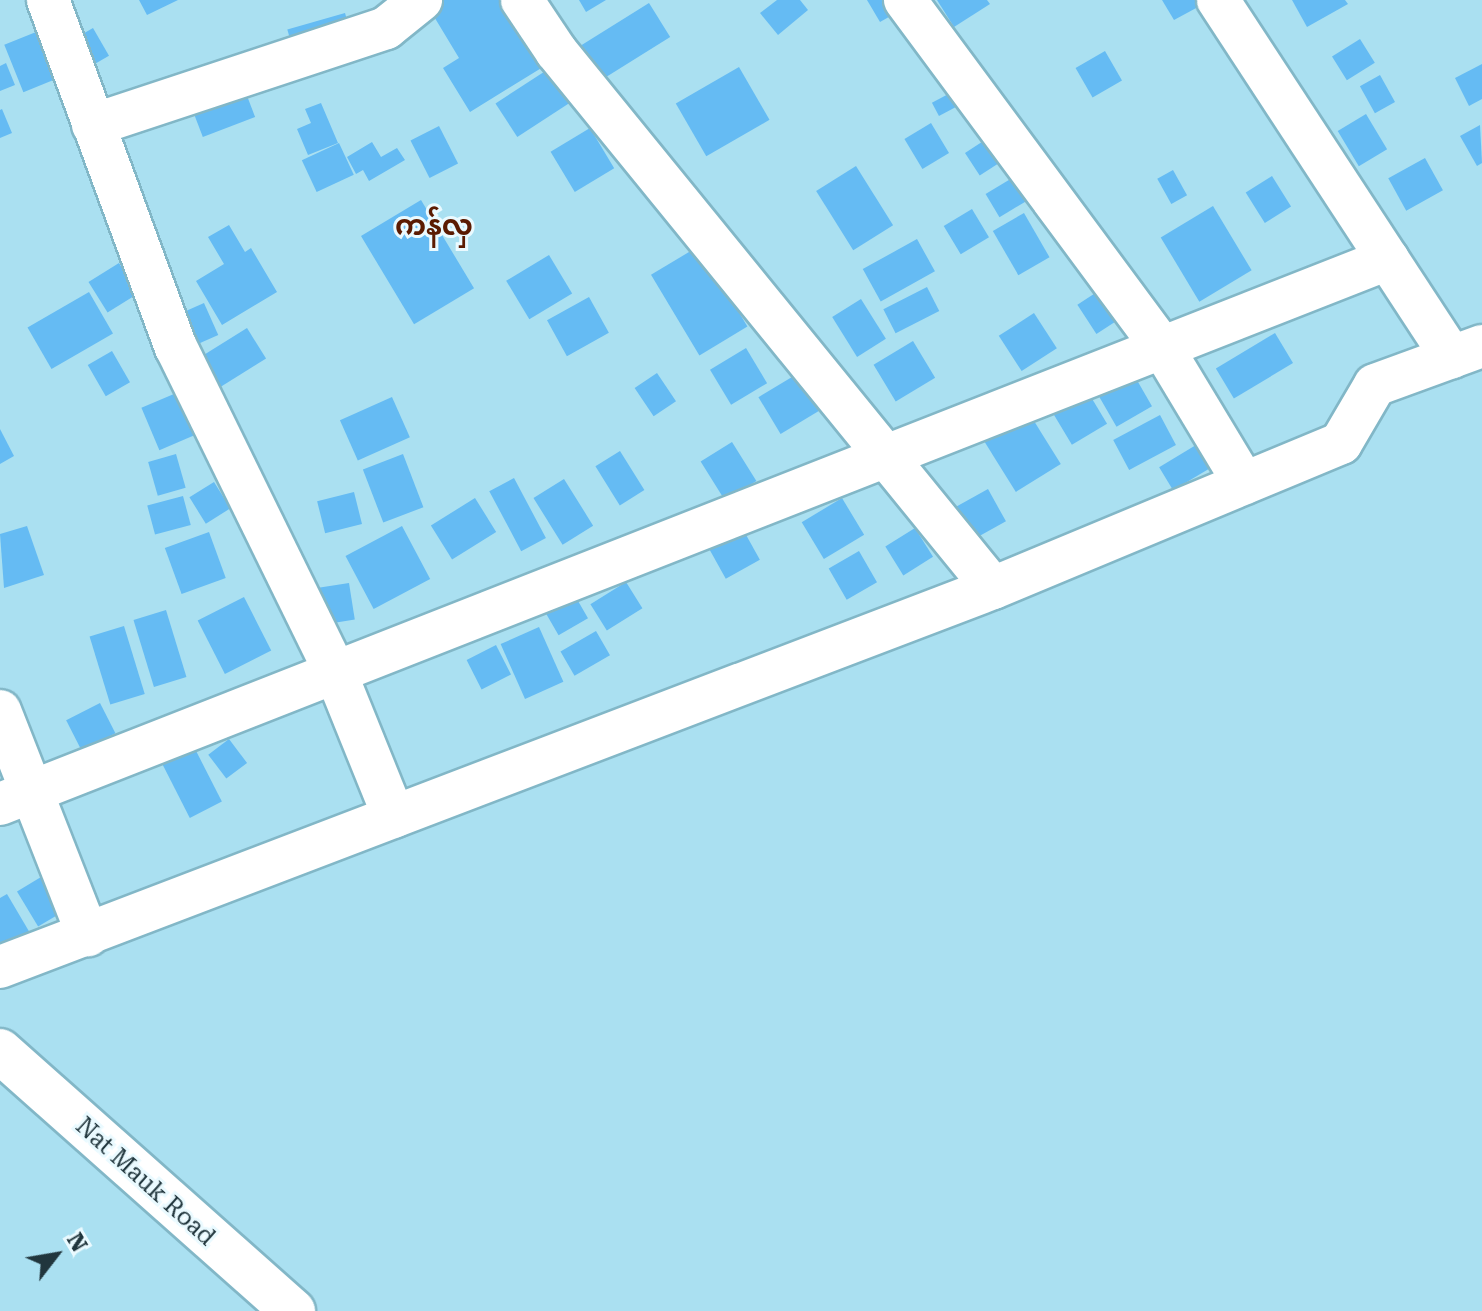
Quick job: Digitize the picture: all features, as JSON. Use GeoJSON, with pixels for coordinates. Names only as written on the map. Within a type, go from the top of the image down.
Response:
{"type":"FeatureCollection","features":[{"type":"Feature","properties":{"kind":"highway","name":"Nat Mauk Road"},"geometry":{"type":"LineString","coordinates":[[0,1051],[293,1311]]}},
{"type":"Feature","properties":{"kind":"street"},"geometry":{"type":"LineString","coordinates":[[48,0],[176,347],[335,671],[394,817]]}},
{"type":"Feature","properties":{"kind":"street"},"geometry":{"type":"LineString","coordinates":[[93,125],[386,28],[421,0]]}},
{"type":"Feature","properties":{"kind":"street"},"geometry":{"type":"LineString","coordinates":[[522,0],[556,51],[993,588]]}},
{"type":"Feature","properties":{"kind":"street"},"geometry":{"type":"LineString","coordinates":[[905,0],[1162,347],[1244,483]]}},
{"type":"Feature","properties":{"kind":"street"},"geometry":{"type":"LineString","coordinates":[[0,967],[993,588],[1341,443],[1375,385],[1467,352],[1388,259],[1218,0]]}},
{"type":"Feature","properties":{"kind":"street"},"geometry":{"type":"LineString","coordinates":[[16,798],[1388,259]]}},
{"type":"Feature","properties":{"kind":"street"},"geometry":{"type":"LineString","coordinates":[[0,711],[16,798],[88,935]]}},
{"type":"Feature","properties":{"kind":"building"},"geometry":{"type":"Polygon","coordinates":[[[139,0],[178,0],[147,15],[139,0]]]}},
{"type":"Feature","properties":{"kind":"building"},"geometry":{"type":"Polygon","coordinates":[[[424,0],[499,0],[543,67],[470,112],[443,68],[459,58],[424,0]]]}},
{"type":"Feature","properties":{"kind":"building"},"geometry":{"type":"Polygon","coordinates":[[[579,0],[606,0],[586,12],[579,0]]]}},
{"type":"Feature","properties":{"kind":"building"},"geometry":{"type":"Polygon","coordinates":[[[777,0],[800,0],[808,10],[778,35],[760,13],[777,0]]]}},
{"type":"Feature","properties":{"kind":"building"},"geometry":{"type":"Polygon","coordinates":[[[867,0],[897,0],[903,9],[880,22],[867,0]]]}},
{"type":"Feature","properties":{"kind":"building"},"geometry":{"type":"Polygon","coordinates":[[[937,0],[987,0],[990,4],[954,27],[937,0]]]}},
{"type":"Feature","properties":{"kind":"building"},"geometry":{"type":"Polygon","coordinates":[[[1162,0],[1211,0],[1174,20],[1162,0]]]}},
{"type":"Feature","properties":{"kind":"building"},"geometry":{"type":"Polygon","coordinates":[[[1292,0],[1345,0],[1348,4],[1307,27],[1292,0]]]}},
{"type":"Feature","properties":{"kind":"building"},"geometry":{"type":"Polygon","coordinates":[[[649,3],[670,37],[598,82],[577,48],[649,3]]]}},
{"type":"Feature","properties":{"kind":"building"},"geometry":{"type":"Polygon","coordinates":[[[345,13],[352,37],[294,54],[287,30],[345,13]]]}},
{"type":"Feature","properties":{"kind":"building"},"geometry":{"type":"Polygon","coordinates":[[[46,28],[65,75],[23,92],[4,45],[46,28]]]}},
{"type":"Feature","properties":{"kind":"building"},"geometry":{"type":"Polygon","coordinates":[[[93,28],[109,56],[91,66],[75,38],[93,28]]]}},
{"type":"Feature","properties":{"kind":"building"},"geometry":{"type":"Polygon","coordinates":[[[1360,39],[1375,63],[1347,80],[1332,56],[1360,39]]]}},
{"type":"Feature","properties":{"kind":"building"},"geometry":{"type":"Polygon","coordinates":[[[1105,51],[1122,80],[1093,97],[1076,68],[1105,51]]]}},
{"type":"Feature","properties":{"kind":"building"},"geometry":{"type":"Polygon","coordinates":[[[6,63],[15,85],[0,91],[0,66],[6,63]]]}},
{"type":"Feature","properties":{"kind":"building"},"geometry":{"type":"Polygon","coordinates":[[[1482,64],[1482,99],[1469,106],[1455,78],[1482,64]]]}},
{"type":"Feature","properties":{"kind":"building"},"geometry":{"type":"Polygon","coordinates":[[[739,67],[770,120],[706,156],[676,104],[739,67]]]}},
{"type":"Feature","properties":{"kind":"building"},"geometry":{"type":"Polygon","coordinates":[[[550,68],[572,102],[517,137],[495,103],[550,68]]]}},
{"type":"Feature","properties":{"kind":"building"},"geometry":{"type":"Polygon","coordinates":[[[1380,75],[1395,102],[1375,113],[1360,86],[1380,75]]]}},
{"type":"Feature","properties":{"kind":"building"},"geometry":{"type":"Polygon","coordinates":[[[244,88],[255,117],[203,137],[192,108],[244,88]]]}},
{"type":"Feature","properties":{"kind":"building"},"geometry":{"type":"Polygon","coordinates":[[[954,91],[961,104],[939,116],[932,103],[954,91]]]}},
{"type":"Feature","properties":{"kind":"building"},"geometry":{"type":"Polygon","coordinates":[[[321,103],[338,143],[308,155],[297,129],[311,123],[305,109],[321,103]]]}},
{"type":"Feature","properties":{"kind":"building"},"geometry":{"type":"Polygon","coordinates":[[[0,110],[12,133],[0,138],[0,110]]]}},
{"type":"Feature","properties":{"kind":"building"},"geometry":{"type":"Polygon","coordinates":[[[1366,114],[1387,149],[1359,166],[1338,131],[1366,114]]]}},
{"type":"Feature","properties":{"kind":"building"},"geometry":{"type":"Polygon","coordinates":[[[931,123],[949,153],[922,169],[904,139],[931,123]]]}},
{"type":"Feature","properties":{"kind":"building"},"geometry":{"type":"Polygon","coordinates":[[[1480,125],[1482,163],[1477,166],[1460,136],[1480,125]]]}},
{"type":"Feature","properties":{"kind":"building"},"geometry":{"type":"Polygon","coordinates":[[[439,126],[458,163],[430,178],[410,141],[439,126]]]}},
{"type":"Feature","properties":{"kind":"building"},"geometry":{"type":"Polygon","coordinates":[[[590,128],[614,168],[575,192],[551,152],[590,128]]]}},
{"type":"Feature","properties":{"kind":"building"},"geometry":{"type":"Polygon","coordinates":[[[991,136],[1006,159],[980,176],[965,153],[991,136]]]}},
{"type":"Feature","properties":{"kind":"building"},"geometry":{"type":"Polygon","coordinates":[[[372,142],[381,157],[397,148],[405,160],[369,181],[363,170],[356,174],[347,157],[372,142]]]}},
{"type":"Feature","properties":{"kind":"building"},"geometry":{"type":"Polygon","coordinates":[[[339,143],[354,175],[317,192],[302,160],[339,143]]]}},
{"type":"Feature","properties":{"kind":"building"},"geometry":{"type":"Polygon","coordinates":[[[1425,158],[1443,190],[1406,211],[1388,178],[1425,158]]]}},
{"type":"Feature","properties":{"kind":"building"},"geometry":{"type":"Polygon","coordinates":[[[856,166],[893,225],[853,250],[816,191],[856,166]]]}},
{"type":"Feature","properties":{"kind":"building"},"geometry":{"type":"Polygon","coordinates":[[[1173,170],[1187,195],[1171,204],[1157,179],[1173,170]]]}},
{"type":"Feature","properties":{"kind":"building"},"geometry":{"type":"Polygon","coordinates":[[[1019,174],[1033,197],[999,217],[986,194],[1019,174]]]}},
{"type":"Feature","properties":{"kind":"building"},"geometry":{"type":"Polygon","coordinates":[[[1272,176],[1291,207],[1265,223],[1246,192],[1272,176]]]}},
{"type":"Feature","properties":{"kind":"building"},"geometry":{"type":"Polygon","coordinates":[[[421,200],[474,288],[414,324],[361,236],[421,200]]]}},
{"type":"Feature","properties":{"kind":"building"},"geometry":{"type":"Polygon","coordinates":[[[1213,206],[1252,270],[1199,302],[1161,237],[1213,206]]]}},
{"type":"Feature","properties":{"kind":"building"},"geometry":{"type":"Polygon","coordinates":[[[972,209],[989,237],[961,254],[944,226],[972,209]]]}},
{"type":"Feature","properties":{"kind":"building"},"geometry":{"type":"Polygon","coordinates":[[[1024,213],[1050,257],[1018,275],[993,231],[1024,213]]]}},
{"type":"Feature","properties":{"kind":"building"},"geometry":{"type":"Polygon","coordinates":[[[229,225],[245,252],[251,248],[277,292],[222,325],[196,281],[224,264],[208,237],[229,225]]]}},
{"type":"Feature","properties":{"kind":"building"},"geometry":{"type":"Polygon","coordinates":[[[917,239],[935,271],[881,301],[863,269],[917,239]]]}},
{"type":"Feature","properties":{"kind":"building"},"geometry":{"type":"Polygon","coordinates":[[[699,246],[747,327],[699,355],[651,275],[699,246]]]}},
{"type":"Feature","properties":{"kind":"building"},"geometry":{"type":"Polygon","coordinates":[[[549,255],[572,294],[529,319],[506,281],[549,255]]]}},
{"type":"Feature","properties":{"kind":"building"},"geometry":{"type":"Polygon","coordinates":[[[119,263],[138,294],[108,313],[88,282],[119,263]]]}},
{"type":"Feature","properties":{"kind":"building"},"geometry":{"type":"Polygon","coordinates":[[[927,287],[939,311],[896,333],[883,309],[927,287]]]}},
{"type":"Feature","properties":{"kind":"building"},"geometry":{"type":"Polygon","coordinates":[[[1100,290],[1119,319],[1096,334],[1077,305],[1100,290]]]}},
{"type":"Feature","properties":{"kind":"building"},"geometry":{"type":"Polygon","coordinates":[[[89,292],[113,334],[52,369],[28,328],[89,292]]]}},
{"type":"Feature","properties":{"kind":"building"},"geometry":{"type":"Polygon","coordinates":[[[589,297],[609,333],[567,356],[547,320],[589,297]]]}},
{"type":"Feature","properties":{"kind":"building"},"geometry":{"type":"Polygon","coordinates":[[[861,299],[886,339],[857,357],[832,317],[861,299]]]}},
{"type":"Feature","properties":{"kind":"building"},"geometry":{"type":"Polygon","coordinates":[[[204,303],[218,335],[194,346],[180,314],[204,303]]]}},
{"type":"Feature","properties":{"kind":"building"},"geometry":{"type":"Polygon","coordinates":[[[1034,313],[1057,348],[1022,371],[999,336],[1034,313]]]}},
{"type":"Feature","properties":{"kind":"building"},"geometry":{"type":"Polygon","coordinates":[[[247,328],[266,359],[215,390],[196,360],[247,328]]]}},
{"type":"Feature","properties":{"kind":"building"},"geometry":{"type":"Polygon","coordinates":[[[1275,333],[1293,363],[1234,399],[1216,369],[1275,333]]]}},
{"type":"Feature","properties":{"kind":"building"},"geometry":{"type":"Polygon","coordinates":[[[913,341],[935,378],[896,402],[874,365],[913,341]]]}},
{"type":"Feature","properties":{"kind":"building"},"geometry":{"type":"Polygon","coordinates":[[[746,348],[767,383],[731,405],[710,370],[746,348]]]}},
{"type":"Feature","properties":{"kind":"building"},"geometry":{"type":"Polygon","coordinates":[[[112,351],[130,382],[106,396],[88,365],[112,351]]]}},
{"type":"Feature","properties":{"kind":"building"},"geometry":{"type":"Polygon","coordinates":[[[657,373],[676,401],[654,416],[635,388],[657,373]]]}},
{"type":"Feature","properties":{"kind":"building"},"geometry":{"type":"Polygon","coordinates":[[[797,374],[819,411],[781,434],[758,397],[797,374]]]}},
{"type":"Feature","properties":{"kind":"building"},"geometry":{"type":"Polygon","coordinates":[[[1134,375],[1152,406],[1116,427],[1098,396],[1134,375]]]}},
{"type":"Feature","properties":{"kind":"building"},"geometry":{"type":"Polygon","coordinates":[[[181,391],[199,433],[159,450],[141,408],[181,391]]]}},
{"type":"Feature","properties":{"kind":"building"},"geometry":{"type":"Polygon","coordinates":[[[1088,392],[1107,424],[1072,445],[1053,413],[1088,392]]]}},
{"type":"Feature","properties":{"kind":"building"},"geometry":{"type":"Polygon","coordinates":[[[392,397],[410,437],[358,460],[340,420],[392,397]]]}},
{"type":"Feature","properties":{"kind":"building"},"geometry":{"type":"Polygon","coordinates":[[[1029,413],[1061,464],[1016,492],[984,441],[1029,413]]]}},
{"type":"Feature","properties":{"kind":"building"},"geometry":{"type":"Polygon","coordinates":[[[1160,415],[1176,445],[1129,470],[1113,440],[1160,415]]]}},
{"type":"Feature","properties":{"kind":"building"},"geometry":{"type":"Polygon","coordinates":[[[0,429],[14,456],[0,464],[0,429]]]}},
{"type":"Feature","properties":{"kind":"building"},"geometry":{"type":"Polygon","coordinates":[[[732,442],[756,481],[725,501],[701,462],[732,442]]]}},
{"type":"Feature","properties":{"kind":"building"},"geometry":{"type":"Polygon","coordinates":[[[1196,445],[1210,468],[1173,490],[1159,467],[1196,445]]]}},
{"type":"Feature","properties":{"kind":"building"},"geometry":{"type":"Polygon","coordinates":[[[620,451],[644,490],[620,505],[595,466],[620,451]]]}},
{"type":"Feature","properties":{"kind":"building"},"geometry":{"type":"Polygon","coordinates":[[[176,454],[186,488],[158,496],[148,462],[176,454]]]}},
{"type":"Feature","properties":{"kind":"building"},"geometry":{"type":"Polygon","coordinates":[[[403,454],[423,507],[383,523],[363,469],[403,454]]]}},
{"type":"Feature","properties":{"kind":"building"},"geometry":{"type":"Polygon","coordinates":[[[514,478],[546,538],[521,551],[489,491],[514,478]]]}},
{"type":"Feature","properties":{"kind":"building"},"geometry":{"type":"Polygon","coordinates":[[[564,479],[593,526],[563,545],[533,498],[564,479]]]}},
{"type":"Feature","properties":{"kind":"building"},"geometry":{"type":"Polygon","coordinates":[[[214,482],[230,508],[206,524],[189,497],[214,482]]]}},
{"type":"Feature","properties":{"kind":"building"},"geometry":{"type":"Polygon","coordinates":[[[988,489],[1006,521],[974,539],[956,507],[988,489]]]}},
{"type":"Feature","properties":{"kind":"building"},"geometry":{"type":"Polygon","coordinates":[[[354,492],[362,524],[325,533],[317,501],[354,492]]]}},
{"type":"Feature","properties":{"kind":"building"},"geometry":{"type":"Polygon","coordinates":[[[183,496],[191,525],[155,535],[147,506],[183,496]]]}},
{"type":"Feature","properties":{"kind":"building"},"geometry":{"type":"Polygon","coordinates":[[[475,498],[496,532],[452,559],[431,526],[475,498]]]}},
{"type":"Feature","properties":{"kind":"building"},"geometry":{"type":"Polygon","coordinates":[[[842,498],[864,535],[824,559],[802,522],[842,498]]]}},
{"type":"Feature","properties":{"kind":"building"},"geometry":{"type":"Polygon","coordinates":[[[740,524],[760,560],[726,579],[706,543],[740,524]]]}},
{"type":"Feature","properties":{"kind":"building"},"geometry":{"type":"Polygon","coordinates":[[[27,526],[44,575],[4,588],[0,534],[27,526]]]}},
{"type":"Feature","properties":{"kind":"building"},"geometry":{"type":"Polygon","coordinates":[[[402,526],[430,579],[374,609],[345,556],[402,526]]]}},
{"type":"Feature","properties":{"kind":"building"},"geometry":{"type":"Polygon","coordinates":[[[915,528],[933,557],[903,575],[885,547],[915,528]]]}},
{"type":"Feature","properties":{"kind":"building"},"geometry":{"type":"Polygon","coordinates":[[[209,532],[226,578],[182,594],[165,548],[209,532]]]}},
{"type":"Feature","properties":{"kind":"building"},"geometry":{"type":"Polygon","coordinates":[[[859,551],[877,582],[847,600],[829,568],[859,551]]]}},
{"type":"Feature","properties":{"kind":"building"},"geometry":{"type":"Polygon","coordinates":[[[626,582],[642,608],[607,631],[590,604],[626,582]]]}},
{"type":"Feature","properties":{"kind":"building"},"geometry":{"type":"Polygon","coordinates":[[[349,583],[355,620],[316,626],[310,589],[349,583]]]}},
{"type":"Feature","properties":{"kind":"building"},"geometry":{"type":"Polygon","coordinates":[[[574,594],[588,618],[559,635],[545,611],[574,594]]]}},
{"type":"Feature","properties":{"kind":"building"},"geometry":{"type":"Polygon","coordinates":[[[244,597],[271,650],[225,674],[198,621],[244,597]]]}},
{"type":"Feature","properties":{"kind":"building"},"geometry":{"type":"Polygon","coordinates":[[[166,610],[186,677],[154,687],[133,620],[166,610]]]}},
{"type":"Feature","properties":{"kind":"building"},"geometry":{"type":"Polygon","coordinates":[[[124,626],[145,694],[110,704],[90,637],[124,626]]]}},
{"type":"Feature","properties":{"kind":"building"},"geometry":{"type":"Polygon","coordinates":[[[539,627],[563,682],[525,699],[501,644],[539,627]]]}},
{"type":"Feature","properties":{"kind":"building"},"geometry":{"type":"Polygon","coordinates":[[[596,631],[610,655],[574,676],[560,652],[596,631]]]}},
{"type":"Feature","properties":{"kind":"building"},"geometry":{"type":"Polygon","coordinates":[[[496,645],[511,674],[482,689],[467,660],[496,645]]]}},
{"type":"Feature","properties":{"kind":"building"},"geometry":{"type":"Polygon","coordinates":[[[100,703],[115,733],[82,751],[66,720],[100,703]]]}},
{"type":"Feature","properties":{"kind":"building"},"geometry":{"type":"Polygon","coordinates":[[[229,739],[247,763],[226,779],[208,755],[229,739]]]}},
{"type":"Feature","properties":{"kind":"building"},"geometry":{"type":"Polygon","coordinates":[[[191,741],[222,802],[190,818],[159,757],[191,741]]]}},
{"type":"Feature","properties":{"kind":"building"},"geometry":{"type":"Polygon","coordinates":[[[41,877],[62,912],[38,927],[17,891],[41,877]]]}},
{"type":"Feature","properties":{"kind":"building"},"geometry":{"type":"Polygon","coordinates":[[[7,894],[30,933],[0,951],[0,898],[7,894]]]}},
{"type":"Feature","properties":{"kind":"district","name":"ကန်လှ"},"geometry":{"type":"Point","coordinates":[434,226]}}]}
